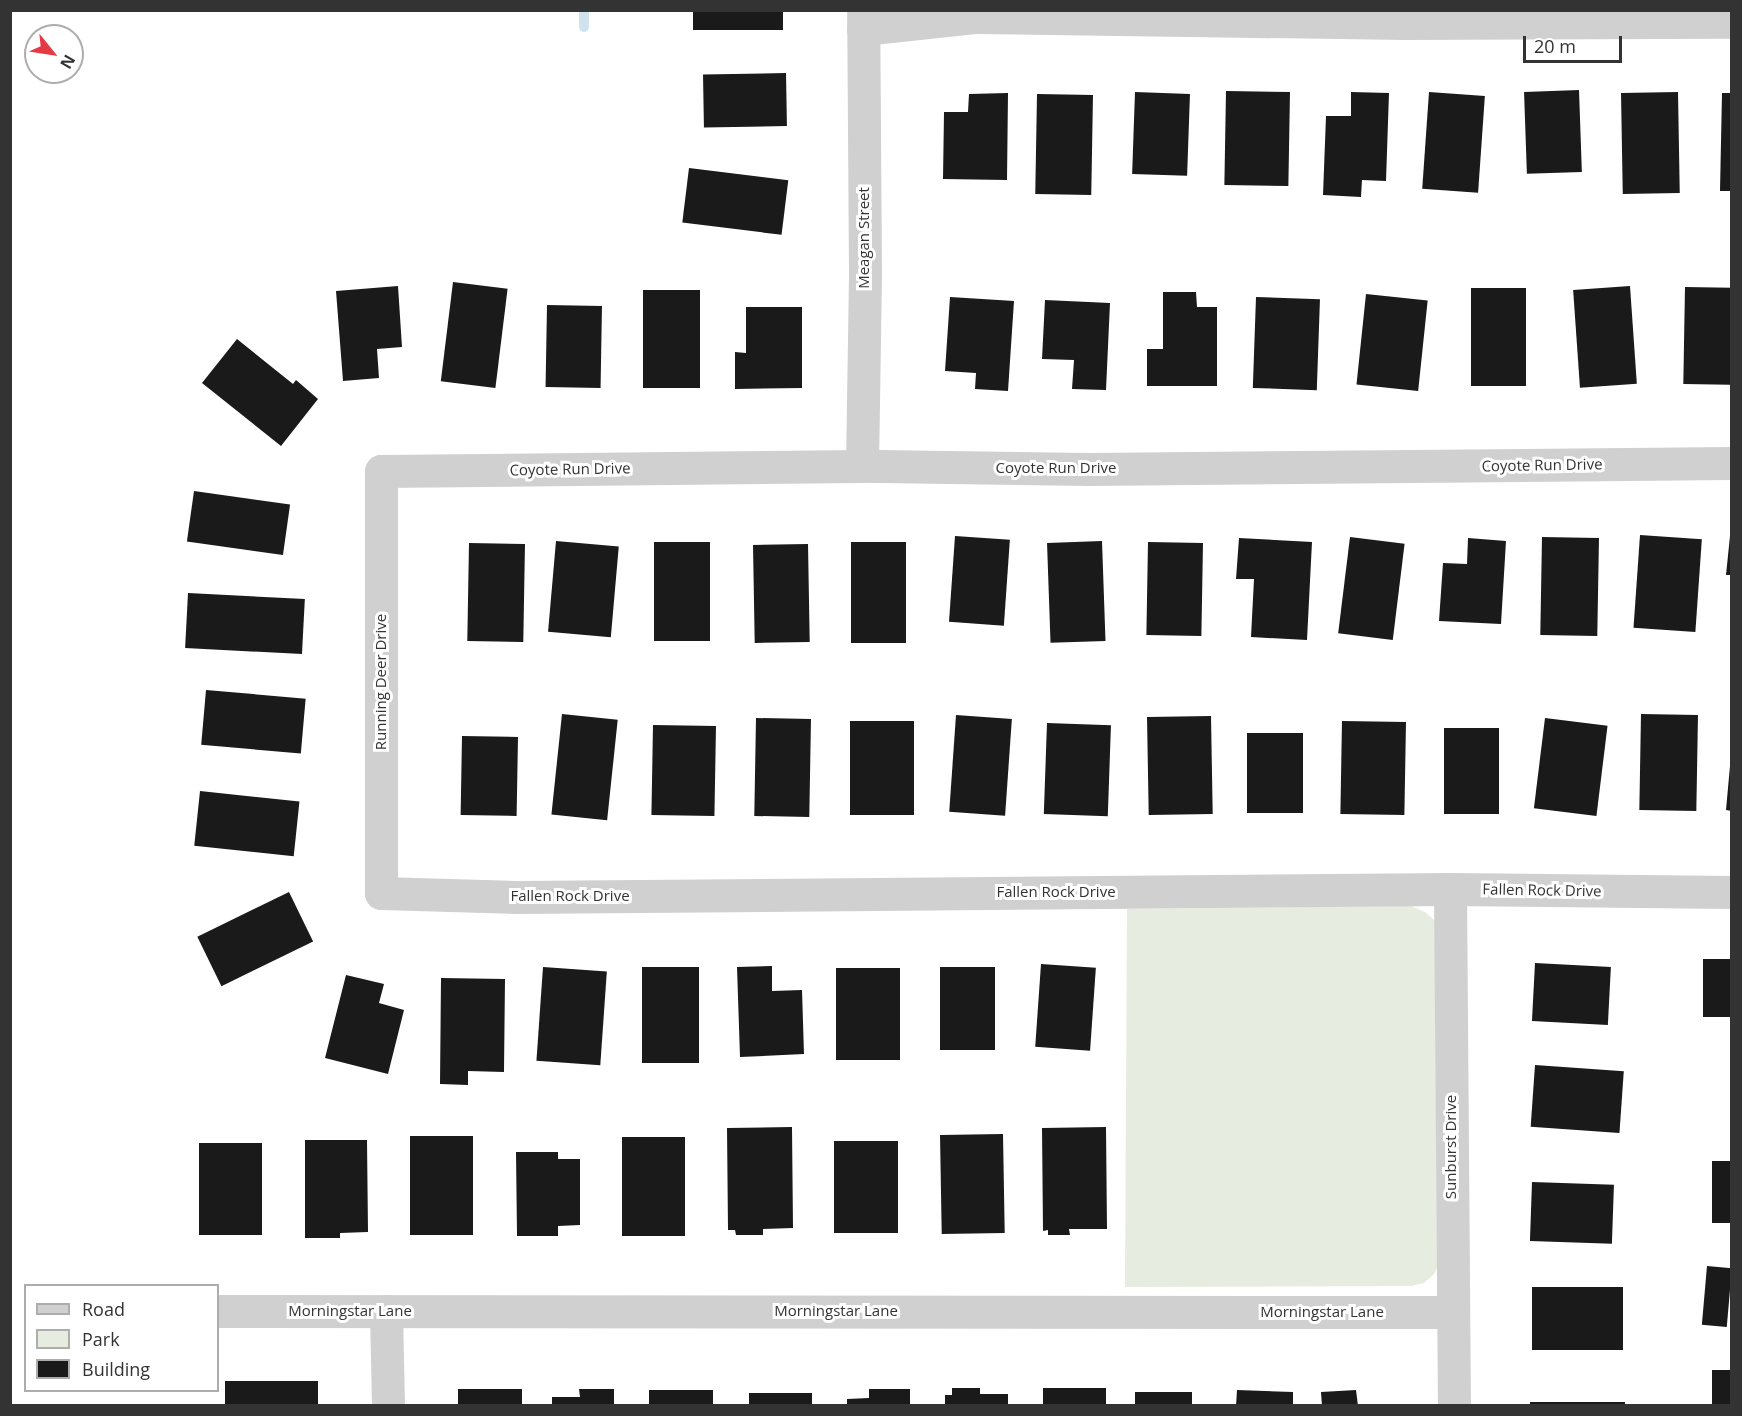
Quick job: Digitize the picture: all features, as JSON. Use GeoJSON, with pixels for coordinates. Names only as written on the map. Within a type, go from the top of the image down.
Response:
{"type":"FeatureCollection","features":[{"type":"Feature","properties":{"kind":"street"},"geometry":{"type":"LineString","coordinates":[[863,20],[976,17],[1405,23],[1731,22]]}},
{"type":"Feature","properties":{"kind":"street","name":"Meagan Street"},"geometry":{"type":"LineString","coordinates":[[862,466],[865,273],[863,20]]}},
{"type":"Feature","properties":{"kind":"street","name":"Coyote Run Drive"},"geometry":{"type":"LineString","coordinates":[[381,471],[862,466],[1089,469],[1731,463]]}},
{"type":"Feature","properties":{"kind":"street","name":"Running Deer Drive"},"geometry":{"type":"LineString","coordinates":[[381,471],[381,893]]}},
{"type":"Feature","properties":{"kind":"street","name":"Fallen Rock Drive"},"geometry":{"type":"LineString","coordinates":[[381,893],[516,897],[1450,889],[1731,892]]}},
{"type":"Feature","properties":{"kind":"street","name":"Sunburst Drive"},"geometry":{"type":"LineString","coordinates":[[1450,889],[1454,1406]]}},
{"type":"Feature","properties":{"kind":"street","name":"Morningstar Lane"},"geometry":{"type":"LineString","coordinates":[[220,1311],[1452,1312]]}},
{"type":"Feature","properties":{"kind":"street"},"geometry":{"type":"LineString","coordinates":[[386,1311],[388,1406]]}},
{"type":"Feature","properties":{"kind":"green space"},"geometry":{"type":"Polygon","coordinates":[[[1411,906],[1425,912],[1435,921],[1437,1268],[1434,1274],[1424,1283],[1411,1286],[1125,1287],[1127,909],[1411,906]]]}},
{"type":"Feature","properties":{"kind":"building"},"geometry":{"type":"Polygon","coordinates":[[[693,10],[783,10],[783,30],[693,30],[693,10]]]}},
{"type":"Feature","properties":{"kind":"building"},"geometry":{"type":"Polygon","coordinates":[[[786,73],[787,126],[704,127],[703,74],[786,73]]]}},
{"type":"Feature","properties":{"kind":"building"},"geometry":{"type":"Polygon","coordinates":[[[1579,90],[1582,172],[1527,174],[1524,92],[1579,90]]]}},
{"type":"Feature","properties":{"kind":"building"},"geometry":{"type":"Polygon","coordinates":[[[1226,91],[1290,92],[1288,186],[1224,185],[1226,91]]]}},
{"type":"Feature","properties":{"kind":"building"},"geometry":{"type":"Polygon","coordinates":[[[1135,92],[1190,94],[1187,176],[1132,174],[1135,92]]]}},
{"type":"Feature","properties":{"kind":"building"},"geometry":{"type":"Polygon","coordinates":[[[1351,92],[1389,93],[1386,181],[1362,180],[1361,197],[1323,195],[1326,116],[1351,116],[1351,92]]]}},
{"type":"Feature","properties":{"kind":"building"},"geometry":{"type":"Polygon","coordinates":[[[1429,92],[1485,96],[1478,193],[1422,189],[1429,92]]]}},
{"type":"Feature","properties":{"kind":"building"},"geometry":{"type":"Polygon","coordinates":[[[1678,92],[1680,193],[1623,194],[1621,93],[1678,92]]]}},
{"type":"Feature","properties":{"kind":"building"},"geometry":{"type":"Polygon","coordinates":[[[1008,93],[1007,180],[943,179],[944,112],[968,112],[969,94],[1008,93]]]}},
{"type":"Feature","properties":{"kind":"building"},"geometry":{"type":"Polygon","coordinates":[[[1722,93],[1732,93],[1732,191],[1720,191],[1722,93]]]}},
{"type":"Feature","properties":{"kind":"building"},"geometry":{"type":"Polygon","coordinates":[[[1037,94],[1093,95],[1091,195],[1035,194],[1037,94]]]}},
{"type":"Feature","properties":{"kind":"building"},"geometry":{"type":"Polygon","coordinates":[[[689,168],[788,180],[782,235],[682,223],[689,168]]]}},
{"type":"Feature","properties":{"kind":"building"},"geometry":{"type":"Polygon","coordinates":[[[453,282],[508,289],[495,388],[441,381],[453,282]]]}},
{"type":"Feature","properties":{"kind":"building"},"geometry":{"type":"Polygon","coordinates":[[[398,286],[402,347],[377,349],[379,378],[343,381],[336,291],[398,286]]]}},
{"type":"Feature","properties":{"kind":"building"},"geometry":{"type":"Polygon","coordinates":[[[1630,286],[1637,384],[1580,388],[1573,290],[1630,286]]]}},
{"type":"Feature","properties":{"kind":"building"},"geometry":{"type":"Polygon","coordinates":[[[1685,287],[1732,288],[1730,385],[1683,384],[1685,287]]]}},
{"type":"Feature","properties":{"kind":"building"},"geometry":{"type":"Polygon","coordinates":[[[1471,288],[1526,288],[1526,386],[1471,386],[1471,288]]]}},
{"type":"Feature","properties":{"kind":"building"},"geometry":{"type":"Polygon","coordinates":[[[643,290],[700,290],[700,388],[643,388],[643,290]]]}},
{"type":"Feature","properties":{"kind":"building"},"geometry":{"type":"Polygon","coordinates":[[[1163,292],[1196,292],[1197,307],[1217,307],[1217,386],[1147,386],[1147,349],[1163,349],[1163,292]]]}},
{"type":"Feature","properties":{"kind":"building"},"geometry":{"type":"Polygon","coordinates":[[[1366,294],[1428,300],[1418,391],[1356,385],[1366,294]]]}},
{"type":"Feature","properties":{"kind":"building"},"geometry":{"type":"Polygon","coordinates":[[[950,297],[1014,301],[1008,391],[975,389],[976,373],[945,371],[950,297]]]}},
{"type":"Feature","properties":{"kind":"building"},"geometry":{"type":"Polygon","coordinates":[[[1256,297],[1320,299],[1317,390],[1253,388],[1256,297]]]}},
{"type":"Feature","properties":{"kind":"building"},"geometry":{"type":"Polygon","coordinates":[[[1045,300],[1110,303],[1106,390],[1072,389],[1074,360],[1042,359],[1045,300]]]}},
{"type":"Feature","properties":{"kind":"building"},"geometry":{"type":"Polygon","coordinates":[[[547,305],[602,306],[601,388],[546,387],[547,305]]]}},
{"type":"Feature","properties":{"kind":"building"},"geometry":{"type":"Polygon","coordinates":[[[746,307],[802,307],[802,388],[735,389],[735,352],[746,353],[746,307]]]}},
{"type":"Feature","properties":{"kind":"building"},"geometry":{"type":"Polygon","coordinates":[[[237,339],[293,384],[296,380],[318,399],[281,446],[202,383],[237,339]]]}},
{"type":"Feature","properties":{"kind":"building"},"geometry":{"type":"Polygon","coordinates":[[[194,491],[290,504],[283,555],[187,542],[194,491]]]}},
{"type":"Feature","properties":{"kind":"building"},"geometry":{"type":"Polygon","coordinates":[[[1640,535],[1702,539],[1695,632],[1634,628],[1640,535]]]}},
{"type":"Feature","properties":{"kind":"building"},"geometry":{"type":"Polygon","coordinates":[[[955,536],[1010,540],[1004,626],[949,622],[955,536]]]}},
{"type":"Feature","properties":{"kind":"building"},"geometry":{"type":"Polygon","coordinates":[[[1730,536],[1732,536],[1732,575],[1726,575],[1730,536]]]}},
{"type":"Feature","properties":{"kind":"building"},"geometry":{"type":"Polygon","coordinates":[[[1350,537],[1405,544],[1393,640],[1338,633],[1350,537]]]}},
{"type":"Feature","properties":{"kind":"building"},"geometry":{"type":"Polygon","coordinates":[[[1542,537],[1599,538],[1597,636],[1540,635],[1542,537]]]}},
{"type":"Feature","properties":{"kind":"building"},"geometry":{"type":"Polygon","coordinates":[[[1239,538],[1312,542],[1307,640],[1251,637],[1254,579],[1236,579],[1239,538]]]}},
{"type":"Feature","properties":{"kind":"building"},"geometry":{"type":"Polygon","coordinates":[[[1468,538],[1506,541],[1501,624],[1439,621],[1443,563],[1467,564],[1468,538]]]}},
{"type":"Feature","properties":{"kind":"building"},"geometry":{"type":"Polygon","coordinates":[[[556,541],[619,546],[611,637],[548,632],[556,541]]]}},
{"type":"Feature","properties":{"kind":"building"},"geometry":{"type":"Polygon","coordinates":[[[1102,541],[1105,641],[1051,643],[1047,543],[1102,541]]]}},
{"type":"Feature","properties":{"kind":"building"},"geometry":{"type":"Polygon","coordinates":[[[654,542],[710,542],[710,641],[654,641],[654,542]]]}},
{"type":"Feature","properties":{"kind":"building"},"geometry":{"type":"Polygon","coordinates":[[[851,542],[906,542],[906,643],[851,643],[851,542]]]}},
{"type":"Feature","properties":{"kind":"building"},"geometry":{"type":"Polygon","coordinates":[[[1148,542],[1203,543],[1201,636],[1146,635],[1148,542]]]}},
{"type":"Feature","properties":{"kind":"building"},"geometry":{"type":"Polygon","coordinates":[[[469,543],[525,544],[523,642],[467,641],[469,543]]]}},
{"type":"Feature","properties":{"kind":"building"},"geometry":{"type":"Polygon","coordinates":[[[808,544],[810,642],[755,643],[753,545],[808,544]]]}},
{"type":"Feature","properties":{"kind":"building"},"geometry":{"type":"Polygon","coordinates":[[[188,593],[305,599],[302,654],[185,648],[188,593]]]}},
{"type":"Feature","properties":{"kind":"building"},"geometry":{"type":"Polygon","coordinates":[[[206,690],[306,699],[301,754],[201,745],[206,690]]]}},
{"type":"Feature","properties":{"kind":"building"},"geometry":{"type":"Polygon","coordinates":[[[562,714],[618,720],[607,820],[551,814],[562,714]]]}},
{"type":"Feature","properties":{"kind":"building"},"geometry":{"type":"Polygon","coordinates":[[[1641,714],[1698,715],[1696,811],[1639,810],[1641,714]]]}},
{"type":"Feature","properties":{"kind":"building"},"geometry":{"type":"Polygon","coordinates":[[[956,715],[1012,719],[1005,816],[949,812],[956,715]]]}},
{"type":"Feature","properties":{"kind":"building"},"geometry":{"type":"Polygon","coordinates":[[[1211,716],[1213,814],[1149,815],[1147,717],[1211,716]]]}},
{"type":"Feature","properties":{"kind":"building"},"geometry":{"type":"Polygon","coordinates":[[[756,718],[811,719],[809,817],[754,816],[756,718]]]}},
{"type":"Feature","properties":{"kind":"building"},"geometry":{"type":"Polygon","coordinates":[[[1545,718],[1608,726],[1596,816],[1534,808],[1545,718]]]}},
{"type":"Feature","properties":{"kind":"building"},"geometry":{"type":"Polygon","coordinates":[[[850,721],[914,721],[914,815],[850,815],[850,721]]]}},
{"type":"Feature","properties":{"kind":"building"},"geometry":{"type":"Polygon","coordinates":[[[1342,721],[1406,722],[1404,815],[1340,814],[1342,721]]]}},
{"type":"Feature","properties":{"kind":"building"},"geometry":{"type":"Polygon","coordinates":[[[1047,723],[1111,725],[1108,816],[1044,814],[1047,723]]]}},
{"type":"Feature","properties":{"kind":"building"},"geometry":{"type":"Polygon","coordinates":[[[653,725],[716,726],[714,816],[651,815],[653,725]]]}},
{"type":"Feature","properties":{"kind":"building"},"geometry":{"type":"Polygon","coordinates":[[[1444,728],[1499,728],[1499,814],[1444,814],[1444,728]]]}},
{"type":"Feature","properties":{"kind":"building"},"geometry":{"type":"Polygon","coordinates":[[[1247,733],[1303,733],[1303,813],[1247,813],[1247,733]]]}},
{"type":"Feature","properties":{"kind":"building"},"geometry":{"type":"Polygon","coordinates":[[[462,736],[518,737],[517,816],[461,815],[462,736]]]}},
{"type":"Feature","properties":{"kind":"building"},"geometry":{"type":"Polygon","coordinates":[[[1730,766],[1732,766],[1732,811],[1726,810],[1730,766]]]}},
{"type":"Feature","properties":{"kind":"building"},"geometry":{"type":"Polygon","coordinates":[[[200,791],[299,801],[294,856],[194,846],[200,791]]]}},
{"type":"Feature","properties":{"kind":"building"},"geometry":{"type":"Polygon","coordinates":[[[289,892],[313,941],[221,986],[197,937],[289,892]]]}},
{"type":"Feature","properties":{"kind":"building"},"geometry":{"type":"Polygon","coordinates":[[[1703,959],[1732,959],[1732,1017],[1703,1017],[1703,959]]]}},
{"type":"Feature","properties":{"kind":"building"},"geometry":{"type":"Polygon","coordinates":[[[1535,963],[1611,967],[1608,1025],[1532,1021],[1535,963]]]}},
{"type":"Feature","properties":{"kind":"building"},"geometry":{"type":"Polygon","coordinates":[[[1041,964],[1096,968],[1090,1051],[1035,1047],[1041,964]]]}},
{"type":"Feature","properties":{"kind":"building"},"geometry":{"type":"Polygon","coordinates":[[[772,966],[772,991],[802,990],[804,1054],[740,1057],[737,967],[772,966]]]}},
{"type":"Feature","properties":{"kind":"building"},"geometry":{"type":"Polygon","coordinates":[[[543,967],[607,971],[600,1065],[536,1061],[543,967]]]}},
{"type":"Feature","properties":{"kind":"building"},"geometry":{"type":"Polygon","coordinates":[[[642,967],[699,967],[699,1063],[642,1063],[642,967]]]}},
{"type":"Feature","properties":{"kind":"building"},"geometry":{"type":"Polygon","coordinates":[[[940,967],[995,967],[995,1050],[940,1050],[940,967]]]}},
{"type":"Feature","properties":{"kind":"building"},"geometry":{"type":"Polygon","coordinates":[[[836,968],[900,968],[900,1060],[836,1060],[836,968]]]}},
{"type":"Feature","properties":{"kind":"building"},"geometry":{"type":"Polygon","coordinates":[[[346,975],[384,984],[379,1003],[404,1010],[388,1074],[325,1058],[346,975]]]}},
{"type":"Feature","properties":{"kind":"building"},"geometry":{"type":"Polygon","coordinates":[[[441,978],[505,979],[504,1072],[468,1071],[468,1085],[440,1084],[441,978]]]}},
{"type":"Feature","properties":{"kind":"building"},"geometry":{"type":"Polygon","coordinates":[[[1535,1065],[1624,1071],[1619,1133],[1531,1127],[1535,1065]]]}},
{"type":"Feature","properties":{"kind":"building"},"geometry":{"type":"Polygon","coordinates":[[[792,1127],[793,1228],[763,1229],[763,1235],[736,1235],[735,1230],[728,1230],[727,1128],[792,1127]]]}},
{"type":"Feature","properties":{"kind":"building"},"geometry":{"type":"Polygon","coordinates":[[[1106,1127],[1107,1229],[1069,1229],[1070,1235],[1048,1235],[1048,1230],[1043,1231],[1042,1128],[1106,1127]]]}},
{"type":"Feature","properties":{"kind":"building"},"geometry":{"type":"Polygon","coordinates":[[[1003,1134],[1005,1233],[942,1234],[940,1135],[1003,1134]]]}},
{"type":"Feature","properties":{"kind":"building"},"geometry":{"type":"Polygon","coordinates":[[[410,1136],[473,1136],[473,1235],[410,1235],[410,1136]]]}},
{"type":"Feature","properties":{"kind":"building"},"geometry":{"type":"Polygon","coordinates":[[[622,1137],[685,1137],[685,1236],[622,1236],[622,1137]]]}},
{"type":"Feature","properties":{"kind":"building"},"geometry":{"type":"Polygon","coordinates":[[[305,1140],[367,1140],[368,1232],[340,1233],[340,1238],[305,1238],[305,1140]]]}},
{"type":"Feature","properties":{"kind":"building"},"geometry":{"type":"Polygon","coordinates":[[[834,1141],[898,1141],[898,1233],[834,1233],[834,1141]]]}},
{"type":"Feature","properties":{"kind":"building"},"geometry":{"type":"Polygon","coordinates":[[[199,1143],[262,1143],[262,1235],[199,1235],[199,1143]]]}},
{"type":"Feature","properties":{"kind":"building"},"geometry":{"type":"Polygon","coordinates":[[[516,1152],[558,1152],[558,1159],[580,1159],[580,1225],[558,1226],[558,1236],[517,1236],[516,1152]]]}},
{"type":"Feature","properties":{"kind":"building"},"geometry":{"type":"Polygon","coordinates":[[[1712,1161],[1732,1161],[1732,1223],[1712,1223],[1712,1161]]]}},
{"type":"Feature","properties":{"kind":"building"},"geometry":{"type":"Polygon","coordinates":[[[1532,1182],[1614,1185],[1612,1244],[1530,1241],[1532,1182]]]}},
{"type":"Feature","properties":{"kind":"building"},"geometry":{"type":"Polygon","coordinates":[[[1707,1266],[1732,1268],[1727,1327],[1702,1325],[1707,1266]]]}},
{"type":"Feature","properties":{"kind":"building"},"geometry":{"type":"Polygon","coordinates":[[[1532,1287],[1623,1287],[1623,1350],[1532,1350],[1532,1287]]]}},
{"type":"Feature","properties":{"kind":"building"},"geometry":{"type":"Polygon","coordinates":[[[1712,1370],[1732,1370],[1732,1406],[1712,1406],[1712,1370]]]}},
{"type":"Feature","properties":{"kind":"building"},"geometry":{"type":"Polygon","coordinates":[[[225,1381],[318,1381],[318,1406],[225,1406],[225,1381]]]}},
{"type":"Feature","properties":{"kind":"building"},"geometry":{"type":"Polygon","coordinates":[[[952,1388],[980,1388],[980,1394],[1008,1394],[1008,1406],[945,1406],[945,1395],[952,1395],[952,1388]]]}},
{"type":"Feature","properties":{"kind":"building"},"geometry":{"type":"Polygon","coordinates":[[[1043,1388],[1106,1388],[1106,1406],[1043,1406],[1043,1388]]]}},
{"type":"Feature","properties":{"kind":"building"},"geometry":{"type":"Polygon","coordinates":[[[458,1389],[522,1389],[522,1406],[458,1406],[458,1389]]]}},
{"type":"Feature","properties":{"kind":"building"},"geometry":{"type":"Polygon","coordinates":[[[579,1389],[614,1389],[614,1406],[552,1406],[552,1397],[580,1397],[579,1389]]]}},
{"type":"Feature","properties":{"kind":"building"},"geometry":{"type":"Polygon","coordinates":[[[869,1389],[910,1389],[910,1406],[847,1406],[847,1399],[869,1398],[869,1389]]]}},
{"type":"Feature","properties":{"kind":"building"},"geometry":{"type":"Polygon","coordinates":[[[649,1390],[713,1390],[713,1406],[649,1406],[649,1390]]]}},
{"type":"Feature","properties":{"kind":"building"},"geometry":{"type":"Polygon","coordinates":[[[1237,1390],[1293,1392],[1293,1406],[1236,1406],[1237,1390]]]}},
{"type":"Feature","properties":{"kind":"building"},"geometry":{"type":"Polygon","coordinates":[[[1356,1390],[1358,1406],[1322,1406],[1321,1392],[1356,1390]]]}},
{"type":"Feature","properties":{"kind":"building"},"geometry":{"type":"Polygon","coordinates":[[[1135,1392],[1192,1392],[1192,1406],[1135,1406],[1135,1392]]]}},
{"type":"Feature","properties":{"kind":"building"},"geometry":{"type":"Polygon","coordinates":[[[749,1393],[812,1393],[812,1406],[749,1406],[749,1393]]]}},
{"type":"Feature","properties":{"kind":"building"},"geometry":{"type":"Polygon","coordinates":[[[1530,1402],[1625,1402],[1625,1406],[1530,1406],[1530,1402]]]}},
{"type":"Feature","properties":{"kind":"waterway"},"geometry":{"type":"LineString","coordinates":[[584,10],[584,27]]}}]}
